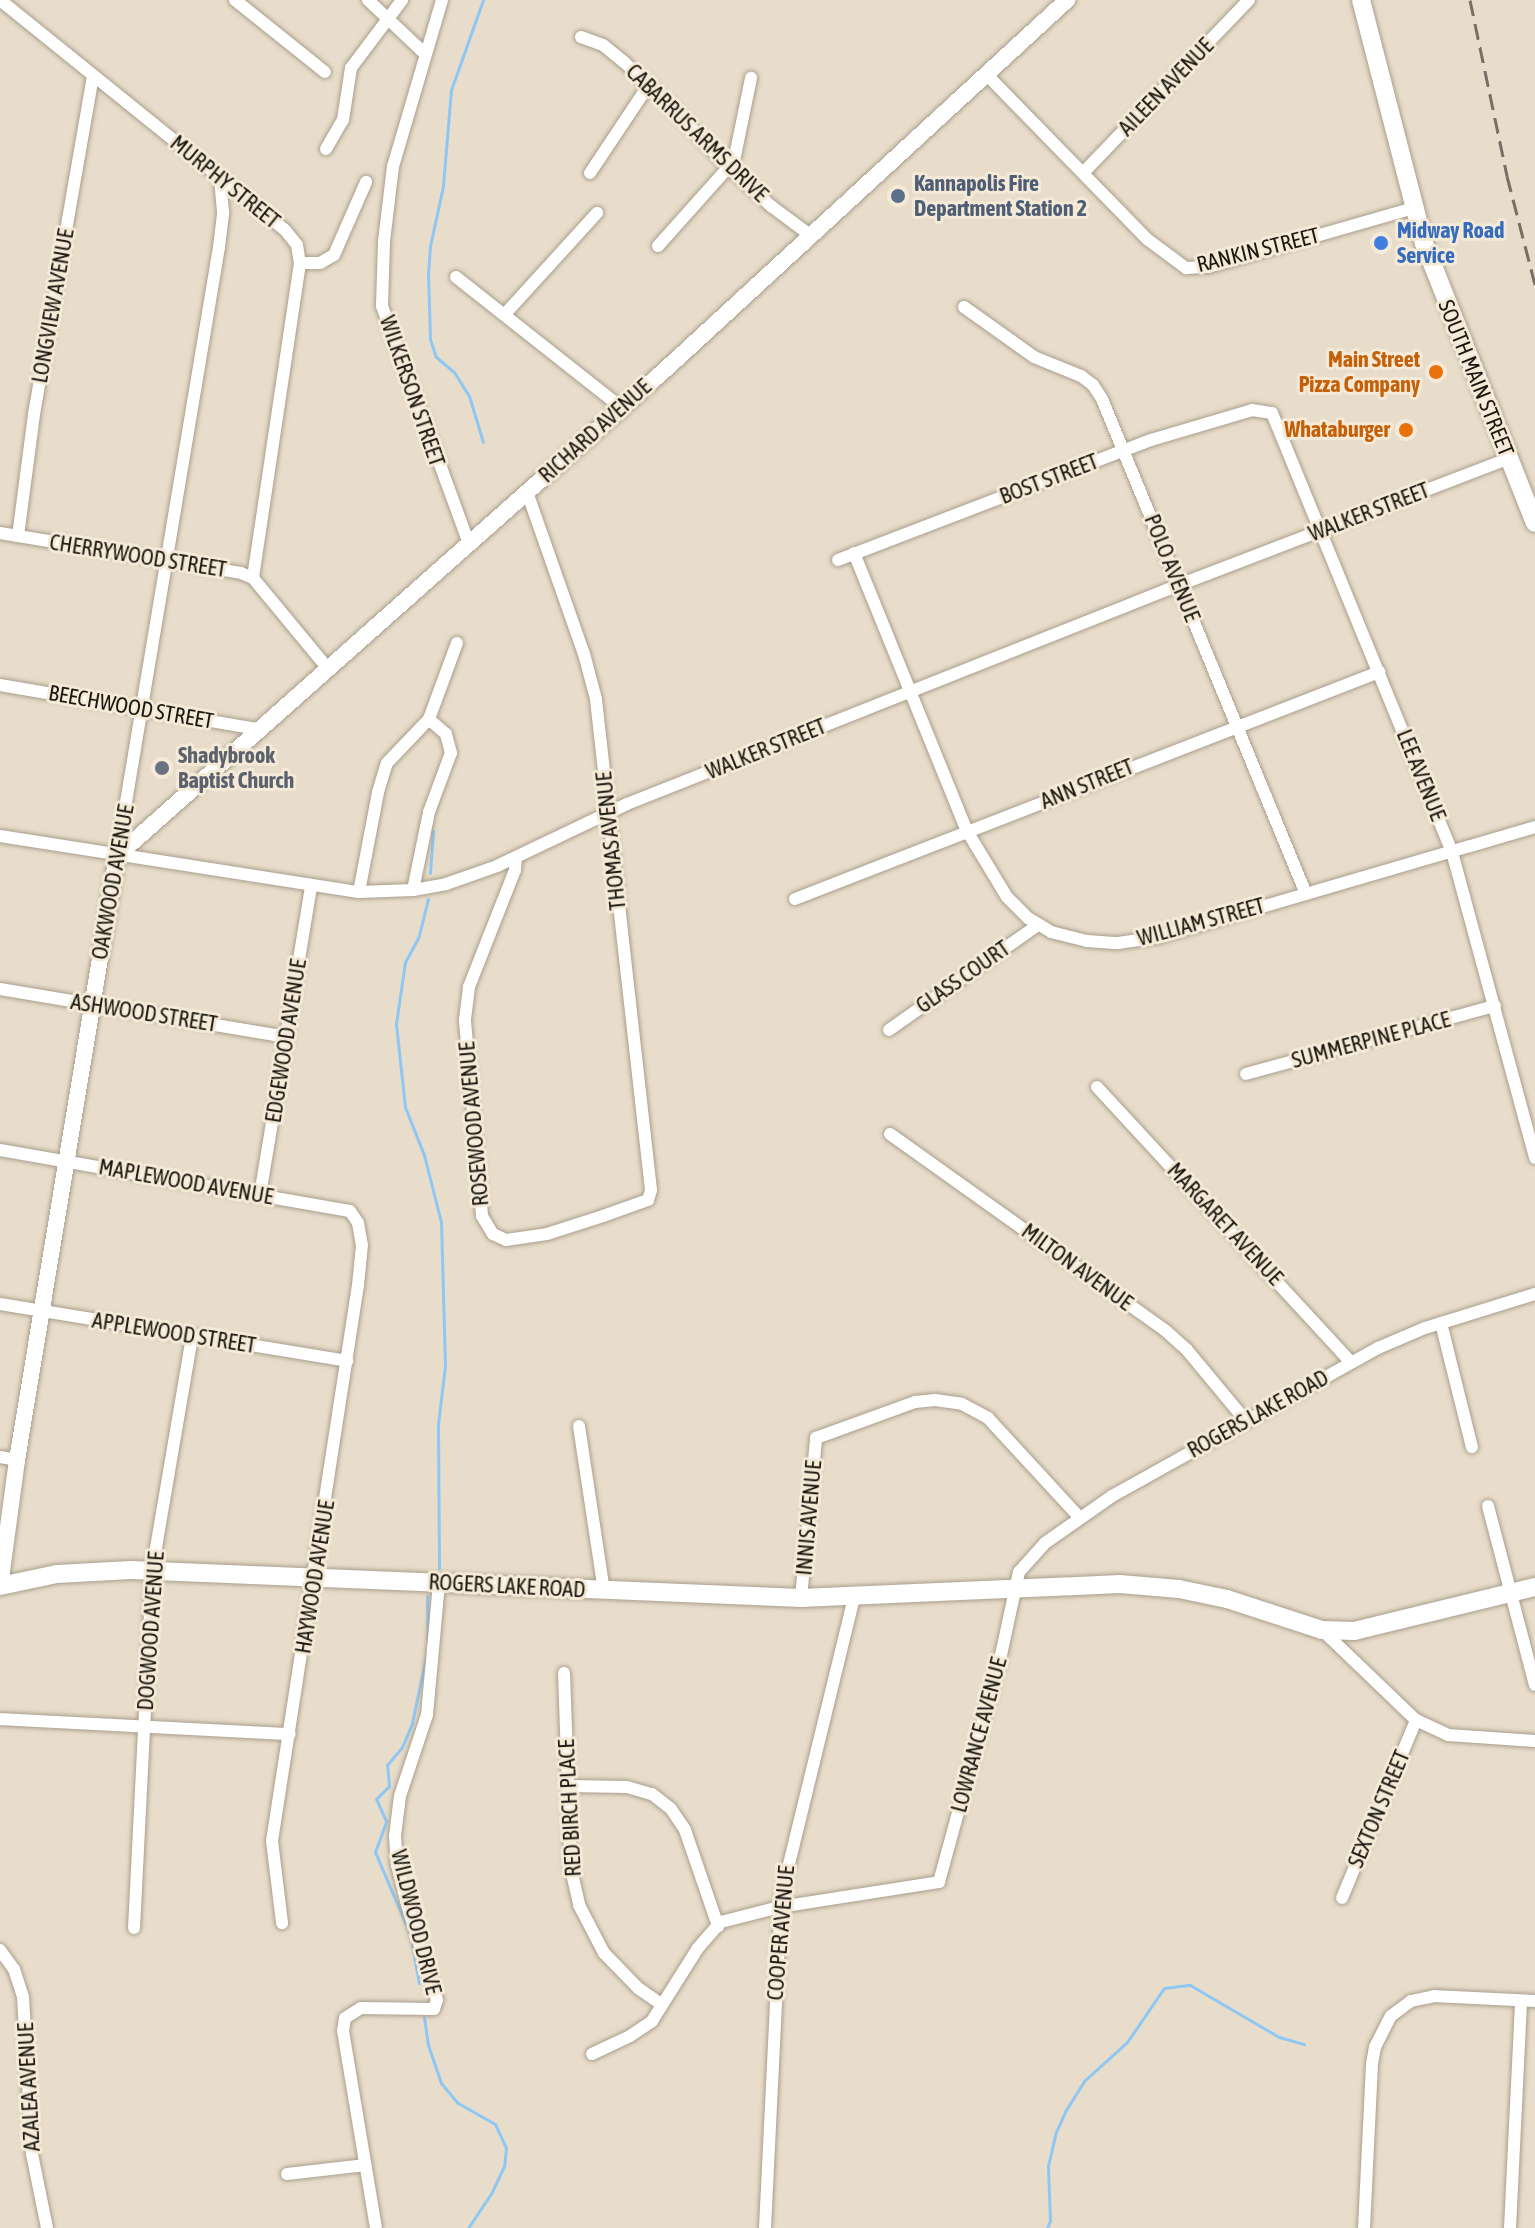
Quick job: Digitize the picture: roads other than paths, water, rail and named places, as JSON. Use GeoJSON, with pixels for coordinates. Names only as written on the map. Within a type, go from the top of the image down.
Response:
{"type":"FeatureCollection","features":[{"type":"Feature","properties":{"kind":"main road","name":"SOUTH MAIN STREET"},"geometry":{"type":"LineString","coordinates":[[1361,0],[1414,208],[1444,300],[1535,523]]}},
{"type":"Feature","properties":{"kind":"main road","name":"ROGERS LAKE ROAD"},"geometry":{"type":"LineString","coordinates":[[0,1586],[78,1572],[152,1571],[801,1598],[1120,1584],[1179,1589],[1227,1599],[1322,1630],[1354,1631],[1535,1587]]}},
{"type":"Feature","properties":{"kind":"street","name":"MURPHY STREET"},"geometry":{"type":"LineString","coordinates":[[0,0],[285,230],[297,245],[300,263]]}},
{"type":"Feature","properties":{"kind":"street"},"geometry":{"type":"LineString","coordinates":[[235,0],[325,72]]}},
{"type":"Feature","properties":{"kind":"street"},"geometry":{"type":"LineString","coordinates":[[368,0],[389,16],[424,53]]}},
{"type":"Feature","properties":{"kind":"street"},"geometry":{"type":"LineString","coordinates":[[326,149],[343,120],[351,68],[402,0]]}},
{"type":"Feature","properties":{"kind":"street","name":"WILKERSON STREET"},"geometry":{"type":"LineString","coordinates":[[442,0],[393,166],[384,242],[382,306],[469,544]]}},
{"type":"Feature","properties":{"kind":"street","name":"RICHARD AVENUE"},"geometry":{"type":"LineString","coordinates":[[117,856],[622,408],[1067,0]]}},
{"type":"Feature","properties":{"kind":"street","name":"AILEEN AVENUE"},"geometry":{"type":"LineString","coordinates":[[1083,173],[1249,0]]}},
{"type":"Feature","properties":{"kind":"street","name":"CABARRUS ARMS DRIVE"},"geometry":{"type":"LineString","coordinates":[[581,37],[603,45],[730,168],[810,235]]}},
{"type":"Feature","properties":{"kind":"street","name":"RANKIN STREET"},"geometry":{"type":"LineString","coordinates":[[986,74],[1147,239],[1186,268],[1208,267],[1414,208]]}},
{"type":"Feature","properties":{"kind":"street","name":"LONGVIEW AVENUE"},"geometry":{"type":"LineString","coordinates":[[18,536],[34,414],[93,77]]}},
{"type":"Feature","properties":{"kind":"street"},"geometry":{"type":"LineString","coordinates":[[658,246],[730,168],[751,78]]}},
{"type":"Feature","properties":{"kind":"street"},"geometry":{"type":"LineString","coordinates":[[590,173],[648,86]]}},
{"type":"Feature","properties":{"kind":"street","name":"OAKWOOD AVENUE"},"geometry":{"type":"LineString","coordinates":[[0,1586],[41,1311],[219,247],[223,212],[220,179]]}},
{"type":"Feature","properties":{"kind":"street"},"geometry":{"type":"LineString","coordinates":[[253,578],[300,263],[320,263],[334,255],[366,182]]}},
{"type":"Feature","properties":{"kind":"street"},"geometry":{"type":"LineString","coordinates":[[505,314],[597,213]]}},
{"type":"Feature","properties":{"kind":"street"},"geometry":{"type":"LineString","coordinates":[[456,277],[622,408]]}},
{"type":"Feature","properties":{"kind":"street","name":"POLO AVENUE"},"geometry":{"type":"LineString","coordinates":[[964,307],[1034,357],[1093,385],[1124,450],[1306,894]]}},
{"type":"Feature","properties":{"kind":"street","name":"BOST STREET"},"geometry":{"type":"LineString","coordinates":[[838,560],[1124,450],[1264,410]]}},
{"type":"Feature","properties":{"kind":"street","name":"LEE AVENUE"},"geometry":{"type":"LineString","coordinates":[[1264,410],[1277,422],[1452,852],[1535,1158]]}},
{"type":"Feature","properties":{"kind":"street","name":"WALKER STREET"},"geometry":{"type":"LineString","coordinates":[[0,836],[359,892],[413,890],[446,884],[516,858],[608,814],[911,691],[1509,458]]}},
{"type":"Feature","properties":{"kind":"street","name":"THOMAS AVENUE"},"geometry":{"type":"LineString","coordinates":[[527,492],[590,671],[600,725],[651,1190],[648,1200]]}},
{"type":"Feature","properties":{"kind":"street","name":"CHERRYWOOD STREET"},"geometry":{"type":"LineString","coordinates":[[0,533],[241,573],[253,578],[329,670]]}},
{"type":"Feature","properties":{"kind":"street","name":"WILLIAM STREET"},"geometry":{"type":"LineString","coordinates":[[854,553],[967,831],[1007,897],[1038,925],[1087,941],[1127,942],[1159,937],[1535,827]]}},
{"type":"Feature","properties":{"kind":"street"},"geometry":{"type":"LineString","coordinates":[[359,892],[387,763],[429,719],[457,643]]}},
{"type":"Feature","properties":{"kind":"street","name":"ANN STREET"},"geometry":{"type":"LineString","coordinates":[[795,899],[1379,672]]}},
{"type":"Feature","properties":{"kind":"street","name":"BEECHWOOD STREET"},"geometry":{"type":"LineString","coordinates":[[0,685],[262,730]]}},
{"type":"Feature","properties":{"kind":"street"},"geometry":{"type":"LineString","coordinates":[[413,890],[429,812],[451,753],[446,734],[429,719]]}},
{"type":"Feature","properties":{"kind":"street","name":"ROSEWOOD AVENUE"},"geometry":{"type":"LineString","coordinates":[[516,858],[515,870],[469,987],[466,1008],[479,1200],[486,1226],[493,1234],[506,1240],[524,1240],[648,1200]]}},
{"type":"Feature","properties":{"kind":"street","name":"EDGEWOOD AVENUE"},"geometry":{"type":"LineString","coordinates":[[260,1195],[311,886]]}},
{"type":"Feature","properties":{"kind":"street","name":"GLASS COURT"},"geometry":{"type":"LineString","coordinates":[[889,1030],[1038,925]]}},
{"type":"Feature","properties":{"kind":"street","name":"ASHWOOD STREET"},"geometry":{"type":"LineString","coordinates":[[0,989],[287,1037]]}},
{"type":"Feature","properties":{"kind":"street","name":"SUMMERPINE PLACE"},"geometry":{"type":"LineString","coordinates":[[1246,1074],[1495,1006]]}},
{"type":"Feature","properties":{"kind":"street","name":"MARGARET AVENUE"},"geometry":{"type":"LineString","coordinates":[[1097,1087],[1351,1362]]}},
{"type":"Feature","properties":{"kind":"street","name":"MILTON AVENUE"},"geometry":{"type":"LineString","coordinates":[[890,1134],[1166,1331],[1187,1350],[1246,1421]]}},
{"type":"Feature","properties":{"kind":"street","name":"MAPLEWOOD AVENUE"},"geometry":{"type":"LineString","coordinates":[[0,1150],[350,1211],[361,1230]]}},
{"type":"Feature","properties":{"kind":"street","name":"HAYWOOD AVENUE"},"geometry":{"type":"LineString","coordinates":[[282,1923],[272,1841],[347,1361],[358,1285],[361,1230]]}},
{"type":"Feature","properties":{"kind":"street","name":"ROGERS LAKE ROAD"},"geometry":{"type":"LineString","coordinates":[[1016,1587],[1023,1563],[1079,1517],[1246,1421],[1351,1362],[1441,1323],[1535,1294]]}},
{"type":"Feature","properties":{"kind":"street","name":"APPLEWOOD STREET"},"geometry":{"type":"LineString","coordinates":[[0,1304],[347,1361]]}},
{"type":"Feature","properties":{"kind":"street"},"geometry":{"type":"LineString","coordinates":[[1441,1323],[1472,1447]]}},
{"type":"Feature","properties":{"kind":"street","name":"DOGWOOD AVENUE"},"geometry":{"type":"LineString","coordinates":[[134,1928],[152,1571],[192,1336]]}},
{"type":"Feature","properties":{"kind":"street","name":"INNIS AVENUE"},"geometry":{"type":"LineString","coordinates":[[801,1598],[816,1438],[915,1402],[935,1400],[962,1404],[995,1425],[1079,1517]]}},
{"type":"Feature","properties":{"kind":"street"},"geometry":{"type":"LineString","coordinates":[[579,1426],[604,1591]]}},
{"type":"Feature","properties":{"kind":"street"},"geometry":{"type":"LineString","coordinates":[[0,1457],[17,1460]]}},
{"type":"Feature","properties":{"kind":"street"},"geometry":{"type":"LineString","coordinates":[[1488,1506],[1535,1685]]}},
{"type":"Feature","properties":{"kind":"street","name":"WILDWOOD DRIVE"},"geometry":{"type":"LineString","coordinates":[[376,2228],[344,2047],[345,2018],[361,2008],[434,2009],[437,2000],[403,1891],[395,1836],[400,1796],[427,1715],[439,1583]]}},
{"type":"Feature","properties":{"kind":"street","name":"LOWRANCE AVENUE"},"geometry":{"type":"LineString","coordinates":[[780,1907],[939,1882],[1001,1655],[1016,1587]]}},
{"type":"Feature","properties":{"kind":"street","name":"COOPER AVENUE"},"geometry":{"type":"LineString","coordinates":[[765,2228],[780,1907],[790,1846],[854,1597]]}},
{"type":"Feature","properties":{"kind":"street"},"geometry":{"type":"LineString","coordinates":[[1322,1630],[1416,1720],[1448,1735],[1535,1741]]}},
{"type":"Feature","properties":{"kind":"street","name":"RED BIRCH PLACE"},"geometry":{"type":"LineString","coordinates":[[564,1673],[571,1869],[579,1905],[604,1953],[638,1988],[662,2005]]}},
{"type":"Feature","properties":{"kind":"street"},"geometry":{"type":"LineString","coordinates":[[0,1719],[290,1734]]}},
{"type":"Feature","properties":{"kind":"street","name":"SEXTON STREET"},"geometry":{"type":"LineString","coordinates":[[1342,1898],[1416,1720]]}},
{"type":"Feature","properties":{"kind":"street"},"geometry":{"type":"LineString","coordinates":[[568,1786],[627,1787],[652,1794],[671,1809],[685,1830],[718,1926]]}},
{"type":"Feature","properties":{"kind":"street"},"geometry":{"type":"LineString","coordinates":[[592,2054],[630,2036],[652,2021],[698,1948],[718,1926],[743,1914],[780,1907]]}},
{"type":"Feature","properties":{"kind":"street","name":"AZALEA AVENUE"},"geometry":{"type":"LineString","coordinates":[[0,1950],[14,1969],[23,1997],[30,2139],[47,2228]]}},
{"type":"Feature","properties":{"kind":"street"},"geometry":{"type":"LineString","coordinates":[[1364,2228],[1372,2064],[1375,2047],[1391,2016],[1411,2001],[1434,1996],[1535,2001]]}},
{"type":"Feature","properties":{"kind":"street"},"geometry":{"type":"LineString","coordinates":[[1510,2228],[1521,2001]]}},
{"type":"Feature","properties":{"kind":"street"},"geometry":{"type":"LineString","coordinates":[[287,2174],[365,2165]]}},
{"type":"Feature","properties":{"kind":"waterway"},"geometry":{"type":"LineString","coordinates":[[483,0],[451,90],[443,186],[430,246],[428,274],[430,339],[436,357],[454,372],[469,396],[483,442]]}},
{"type":"Feature","properties":{"kind":"waterway"},"geometry":{"type":"LineString","coordinates":[[430,873],[433,831]]}},
{"type":"Feature","properties":{"kind":"waterway"},"geometry":{"type":"LineString","coordinates":[[428,899],[419,936],[405,962],[396,1024],[405,1107],[424,1155],[441,1222],[445,1366],[438,1424],[439,1568]]}},
{"type":"Feature","properties":{"kind":"waterway"},"geometry":{"type":"LineString","coordinates":[[427,1596],[428,1644]]}},
{"type":"Feature","properties":{"kind":"waterway"},"geometry":{"type":"LineString","coordinates":[[419,1983],[410,1934],[375,1852],[386,1821],[376,1799],[389,1786],[387,1765],[402,1747],[412,1723],[427,1652]]}},
{"type":"Feature","properties":{"kind":"waterway"},"geometry":{"type":"LineString","coordinates":[[1047,2228],[1050,2221],[1048,2166],[1056,2132],[1066,2110],[1084,2081],[1127,2042],[1164,1988],[1190,1985],[1279,2037],[1304,2044]]}},
{"type":"Feature","properties":{"kind":"waterway"},"geometry":{"type":"LineString","coordinates":[[424,2017],[428,2045],[441,2083],[458,2103],[495,2124],[506,2148],[504,2166],[492,2192],[468,2228]]}},
{"type":"Feature","properties":{"kind":"railway"},"geometry":{"type":"LineString","coordinates":[[1470,0],[1507,176],[1535,284]]}},
{"type":"Feature","properties":{"kind":"place","name":"Kannapolis Fire Department Station 2"},"geometry":{"type":"Point","coordinates":[898,196]}},
{"type":"Feature","properties":{"kind":"place","name":"Midway Road Service"},"geometry":{"type":"Point","coordinates":[1381,243]}},
{"type":"Feature","properties":{"kind":"place","name":"Main Street Pizza Company"},"geometry":{"type":"Point","coordinates":[1436,372]}},
{"type":"Feature","properties":{"kind":"place","name":"Whataburger"},"geometry":{"type":"Point","coordinates":[1406,430]}},
{"type":"Feature","properties":{"kind":"place","name":"Shadybrook Baptist Church"},"geometry":{"type":"Point","coordinates":[162,768]}}]}
